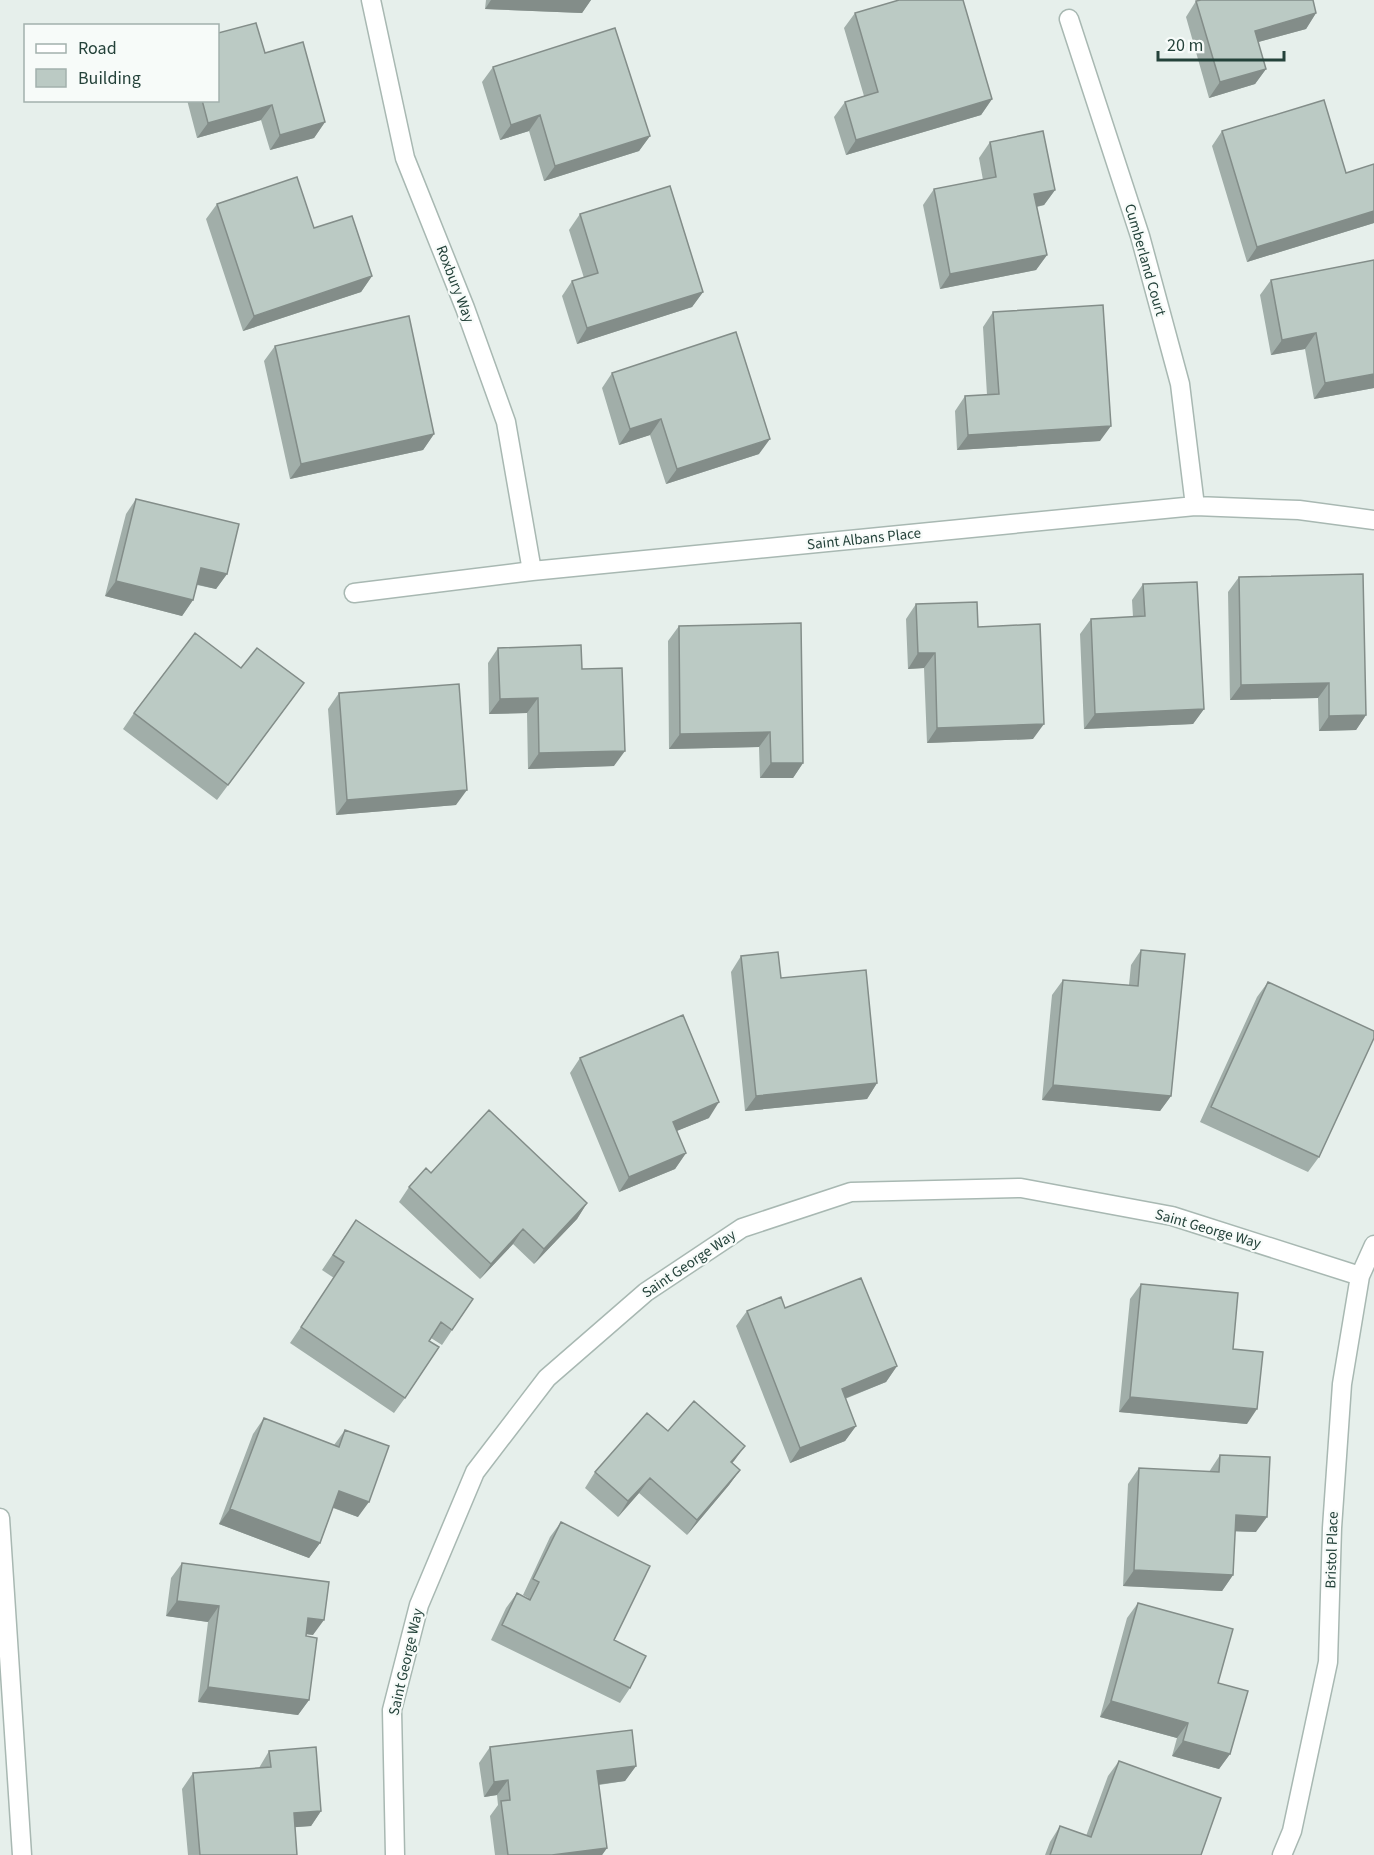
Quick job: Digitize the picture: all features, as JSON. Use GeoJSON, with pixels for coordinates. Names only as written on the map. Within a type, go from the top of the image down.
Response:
{"type":"FeatureCollection","features":[{"type":"Feature","properties":{"kind":"street","name":"Roxbury Way"},"geometry":{"type":"LineString","coordinates":[[371,0],[405,158],[465,308],[506,422],[532,571]]}},
{"type":"Feature","properties":{"kind":"street","name":"Cumberland Court"},"geometry":{"type":"LineString","coordinates":[[1069,19],[1140,236],[1180,384],[1195,506]]}},
{"type":"Feature","properties":{"kind":"street","name":"Saint Albans Place"},"geometry":{"type":"LineString","coordinates":[[354,593],[532,571],[1195,506],[1299,510],[1374,520]]}},
{"type":"Feature","properties":{"kind":"street","name":"Saint George Way"},"geometry":{"type":"LineString","coordinates":[[395,1855],[392,1710],[419,1605],[475,1472],[547,1377],[646,1292],[742,1228],[851,1192],[1021,1188],[1172,1216],[1360,1276]]}},
{"type":"Feature","properties":{"kind":"street","name":"Bristol Place"},"geometry":{"type":"LineString","coordinates":[[1282,1855],[1292,1831],[1328,1662],[1332,1528],[1342,1384],[1360,1276],[1374,1245]]}},
{"type":"Feature","properties":{"kind":"street"},"geometry":{"type":"LineString","coordinates":[[0,1518],[22,1855]]}},
{"type":"Feature","properties":{"kind":"building"},"geometry":{"type":"Polygon","coordinates":[[[899,0],[963,0],[992,99],[856,140],[845,102],[878,92],[855,13],[899,0]]]}},
{"type":"Feature","properties":{"kind":"building"},"geometry":{"type":"Polygon","coordinates":[[[1313,0],[1316,13],[1255,31],[1266,69],[1220,82],[1196,1],[1313,0]]]}},
{"type":"Feature","properties":{"kind":"building"},"geometry":{"type":"Polygon","coordinates":[[[256,23],[265,53],[303,42],[325,122],[280,135],[272,105],[208,123],[203,102],[219,102],[219,33],[256,23]]]}},
{"type":"Feature","properties":{"kind":"building"},"geometry":{"type":"Polygon","coordinates":[[[615,28],[650,136],[555,166],[540,115],[511,125],[493,67],[615,28]]]}},
{"type":"Feature","properties":{"kind":"building"},"geometry":{"type":"Polygon","coordinates":[[[1324,100],[1346,173],[1374,164],[1374,211],[1257,247],[1222,131],[1324,100]]]}},
{"type":"Feature","properties":{"kind":"building"},"geometry":{"type":"Polygon","coordinates":[[[1043,131],[1055,190],[1034,194],[1047,255],[950,274],[934,189],[996,177],[990,142],[1043,131]]]}},
{"type":"Feature","properties":{"kind":"building"},"geometry":{"type":"Polygon","coordinates":[[[297,177],[314,228],[352,216],[372,276],[254,316],[217,204],[297,177]]]}},
{"type":"Feature","properties":{"kind":"building"},"geometry":{"type":"Polygon","coordinates":[[[670,186],[703,292],[587,328],[572,281],[598,273],[580,214],[670,186]]]}},
{"type":"Feature","properties":{"kind":"building"},"geometry":{"type":"Polygon","coordinates":[[[1374,260],[1374,374],[1325,383],[1316,333],[1282,340],[1271,280],[1374,260]]]}},
{"type":"Feature","properties":{"kind":"building"},"geometry":{"type":"Polygon","coordinates":[[[1103,305],[1111,426],[968,435],[965,396],[999,394],[993,312],[1103,305]]]}},
{"type":"Feature","properties":{"kind":"building"},"geometry":{"type":"Polygon","coordinates":[[[409,316],[434,434],[301,464],[275,346],[409,316]]]}},
{"type":"Feature","properties":{"kind":"building"},"geometry":{"type":"Polygon","coordinates":[[[736,332],[770,439],[677,469],[661,419],[630,429],[612,373],[736,332]]]}},
{"type":"Feature","properties":{"kind":"building"},"geometry":{"type":"Polygon","coordinates":[[[136,499],[239,524],[227,574],[201,568],[193,600],[116,581],[136,499]]]}},
{"type":"Feature","properties":{"kind":"building"},"geometry":{"type":"Polygon","coordinates":[[[1363,574],[1366,715],[1329,716],[1329,683],[1241,685],[1239,577],[1363,574]]]}},
{"type":"Feature","properties":{"kind":"building"},"geometry":{"type":"Polygon","coordinates":[[[1197,582],[1204,709],[1095,714],[1091,619],[1145,616],[1143,584],[1197,582]]]}},
{"type":"Feature","properties":{"kind":"building"},"geometry":{"type":"Polygon","coordinates":[[[977,602],[978,627],[1040,624],[1044,724],[937,728],[935,653],[918,653],[916,604],[977,602]]]}},
{"type":"Feature","properties":{"kind":"building"},"geometry":{"type":"Polygon","coordinates":[[[801,623],[803,763],[771,763],[770,732],[680,734],[679,626],[801,623]]]}},
{"type":"Feature","properties":{"kind":"building"},"geometry":{"type":"Polygon","coordinates":[[[195,633],[241,668],[257,648],[304,683],[228,785],[134,713],[195,633]]]}},
{"type":"Feature","properties":{"kind":"building"},"geometry":{"type":"Polygon","coordinates":[[[581,645],[582,669],[622,668],[625,751],[539,753],[538,698],[500,699],[498,648],[581,645]]]}},
{"type":"Feature","properties":{"kind":"building"},"geometry":{"type":"Polygon","coordinates":[[[459,684],[467,790],[347,800],[339,693],[459,684]]]}},
{"type":"Feature","properties":{"kind":"building"},"geometry":{"type":"Polygon","coordinates":[[[1141,950],[1185,954],[1171,1096],[1053,1085],[1063,980],[1138,986],[1141,950]]]}},
{"type":"Feature","properties":{"kind":"building"},"geometry":{"type":"Polygon","coordinates":[[[778,952],[781,978],[866,970],[877,1083],[756,1096],[741,956],[778,952]]]}},
{"type":"Feature","properties":{"kind":"building"},"geometry":{"type":"Polygon","coordinates":[[[1268,982],[1374,1031],[1374,1038],[1319,1157],[1211,1107],[1268,982]]]}},
{"type":"Feature","properties":{"kind":"building"},"geometry":{"type":"Polygon","coordinates":[[[683,1015],[719,1102],[673,1122],[686,1153],[629,1177],[580,1058],[683,1015]]]}},
{"type":"Feature","properties":{"kind":"building"},"geometry":{"type":"Polygon","coordinates":[[[489,1110],[587,1203],[544,1249],[523,1229],[491,1264],[409,1187],[426,1168],[431,1173],[489,1110]]]}},
{"type":"Feature","properties":{"kind":"building"},"geometry":{"type":"Polygon","coordinates":[[[356,1220],[473,1299],[452,1330],[441,1322],[429,1341],[439,1347],[405,1398],[301,1327],[344,1262],[333,1255],[356,1220]]]}},
{"type":"Feature","properties":{"kind":"building"},"geometry":{"type":"Polygon","coordinates":[[[861,1278],[897,1366],[842,1389],[856,1426],[800,1448],[747,1311],[781,1297],[785,1308],[861,1278]]]}},
{"type":"Feature","properties":{"kind":"building"},"geometry":{"type":"Polygon","coordinates":[[[1141,1284],[1238,1293],[1233,1349],[1263,1352],[1257,1409],[1130,1397],[1141,1284]]]}},
{"type":"Feature","properties":{"kind":"building"},"geometry":{"type":"Polygon","coordinates":[[[694,1401],[745,1446],[731,1462],[740,1470],[697,1520],[650,1478],[628,1501],[595,1472],[647,1413],[668,1431],[694,1401]]]}},
{"type":"Feature","properties":{"kind":"building"},"geometry":{"type":"Polygon","coordinates":[[[264,1418],[339,1447],[345,1430],[389,1446],[369,1502],[339,1491],[320,1543],[230,1509],[264,1418]]]}},
{"type":"Feature","properties":{"kind":"building"},"geometry":{"type":"Polygon","coordinates":[[[1220,1455],[1270,1457],[1267,1517],[1236,1515],[1233,1575],[1134,1570],[1139,1468],[1219,1472],[1220,1455]]]}},
{"type":"Feature","properties":{"kind":"building"},"geometry":{"type":"Polygon","coordinates":[[[561,1522],[650,1566],[614,1640],[646,1656],[630,1688],[502,1625],[517,1593],[530,1600],[539,1582],[533,1579],[561,1522]]]}},
{"type":"Feature","properties":{"kind":"building"},"geometry":{"type":"Polygon","coordinates":[[[182,1563],[329,1582],[324,1620],[308,1618],[306,1636],[317,1638],[309,1700],[208,1687],[219,1606],[177,1601],[182,1563]]]}},
{"type":"Feature","properties":{"kind":"building"},"geometry":{"type":"Polygon","coordinates":[[[1138,1603],[1233,1629],[1218,1683],[1248,1691],[1230,1754],[1183,1741],[1188,1723],[1111,1701],[1138,1603]]]}},
{"type":"Feature","properties":{"kind":"building"},"geometry":{"type":"Polygon","coordinates":[[[632,1730],[636,1766],[597,1771],[607,1848],[552,1855],[508,1855],[501,1801],[510,1800],[508,1780],[494,1782],[490,1747],[632,1730]]]}},
{"type":"Feature","properties":{"kind":"building"},"geometry":{"type":"Polygon","coordinates":[[[316,1747],[321,1811],[294,1813],[297,1855],[200,1855],[193,1773],[271,1767],[269,1751],[316,1747]]]}},
{"type":"Feature","properties":{"kind":"building"},"geometry":{"type":"Polygon","coordinates":[[[1119,1761],[1221,1798],[1201,1855],[1050,1855],[1060,1826],[1091,1837],[1119,1761]]]}}]}
